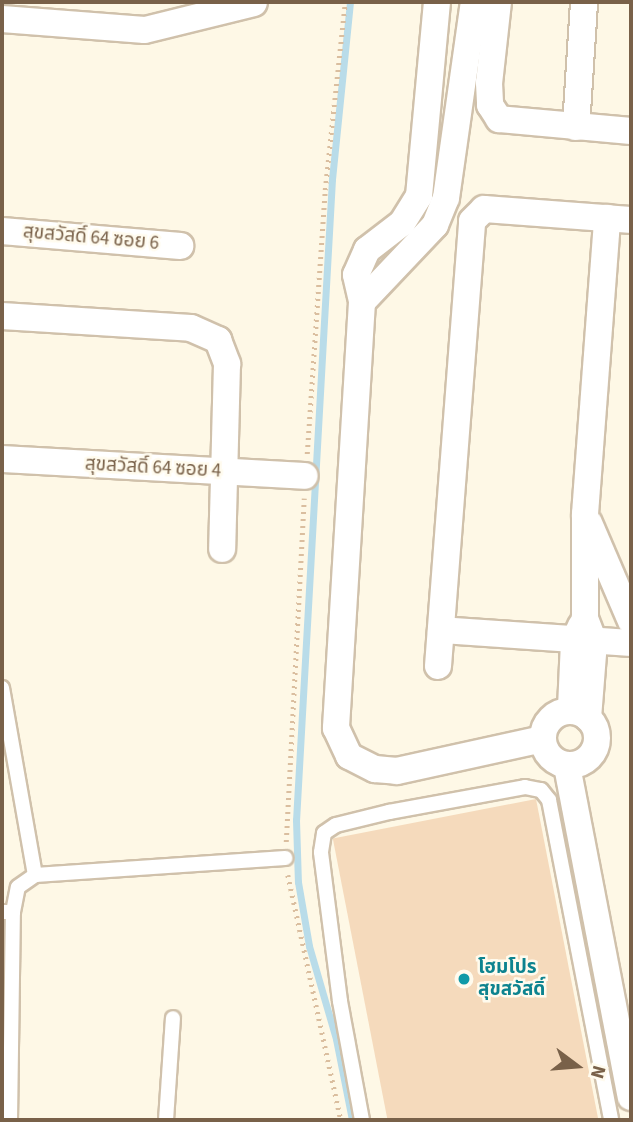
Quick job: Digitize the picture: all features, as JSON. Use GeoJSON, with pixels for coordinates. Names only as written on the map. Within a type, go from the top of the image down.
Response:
{"type":"FeatureCollection","features":[{"type":"Feature","properties":{"kind":"street"},"geometry":{"type":"LineString","coordinates":[[437,2],[419,196],[402,223],[367,250],[356,275],[362,302],[336,728],[349,756],[375,769],[397,771],[543,739]]}},
{"type":"Feature","properties":{"kind":"street"},"geometry":{"type":"LineString","coordinates":[[362,302],[435,225],[446,198],[455,159],[474,2]]}},
{"type":"Feature","properties":{"kind":"street"},"geometry":{"type":"LineString","coordinates":[[498,2],[489,83],[491,105],[499,119],[631,131]]}},
{"type":"Feature","properties":{"kind":"street"},"geometry":{"type":"LineString","coordinates":[[576,127],[584,2]]}},
{"type":"Feature","properties":{"kind":"street"},"geometry":{"type":"LineString","coordinates":[[15,14],[145,30],[254,3]]}},
{"type":"Feature","properties":{"kind":"street"},"geometry":{"type":"LineString","coordinates":[[419,196],[446,198]]}},
{"type":"Feature","properties":{"kind":"street"},"geometry":{"type":"LineString","coordinates":[[438,666],[472,221],[484,209],[619,219],[585,514],[580,714],[597,736],[593,754],[585,761],[567,766],[551,758],[543,739],[549,721],[580,714]]}},
{"type":"Feature","properties":{"kind":"street","name":"สุขสวัสดิ์ 64 ซอย 6"},"geometry":{"type":"LineString","coordinates":[[2,231],[180,246]]}},
{"type":"Feature","properties":{"kind":"street"},"geometry":{"type":"LineString","coordinates":[[2,316],[191,328],[218,340],[227,364],[222,549]]}},
{"type":"Feature","properties":{"kind":"street","name":"สุขสวัสดิ์ 64 ซอย 4"},"geometry":{"type":"LineString","coordinates":[[2,459],[305,476]]}},
{"type":"Feature","properties":{"kind":"street"},"geometry":{"type":"LineString","coordinates":[[585,514],[631,621]]}},
{"type":"Feature","properties":{"kind":"street"},"geometry":{"type":"LineString","coordinates":[[441,630],[584,634],[631,643]]}},
{"type":"Feature","properties":{"kind":"street"},"geometry":{"type":"LineString","coordinates":[[567,766],[631,1097]]}},
{"type":"Feature","properties":{"kind":"lane"},"geometry":{"type":"LineString","coordinates":[[2,688],[35,875]]}},
{"type":"Feature","properties":{"kind":"lane"},"geometry":{"type":"LineString","coordinates":[[362,1120],[340,1002],[321,852],[324,833],[336,825],[389,812],[525,787],[541,790],[549,800],[611,1120]]}},
{"type":"Feature","properties":{"kind":"lane"},"geometry":{"type":"LineString","coordinates":[[9,1120],[6,1081],[7,912],[18,887],[35,875],[285,858]]}},
{"type":"Feature","properties":{"kind":"lane"},"geometry":{"type":"LineString","coordinates":[[166,1120],[173,1018]]}},
{"type":"Feature","properties":{"kind":"path"},"geometry":{"type":"LineString","coordinates":[[341,1120],[285,858],[305,476],[325,190],[345,2]]}},
{"type":"Feature","properties":{"kind":"building","name":"โฮมโปร สุขสวัสดิ์"},"geometry":{"type":"Polygon","coordinates":[[[536,799],[598,1120],[388,1120],[333,838],[536,799]]]}},
{"type":"Feature","properties":{"kind":"waterway"},"geometry":{"type":"LineString","coordinates":[[350,2],[332,179],[296,820],[298,882],[309,946],[336,1039],[352,1120]]}},
{"type":"Feature","properties":{"kind":"place","name":"โฮมโปร สุขสวัสดิ์"},"geometry":{"type":"Point","coordinates":[464,979]}}]}
